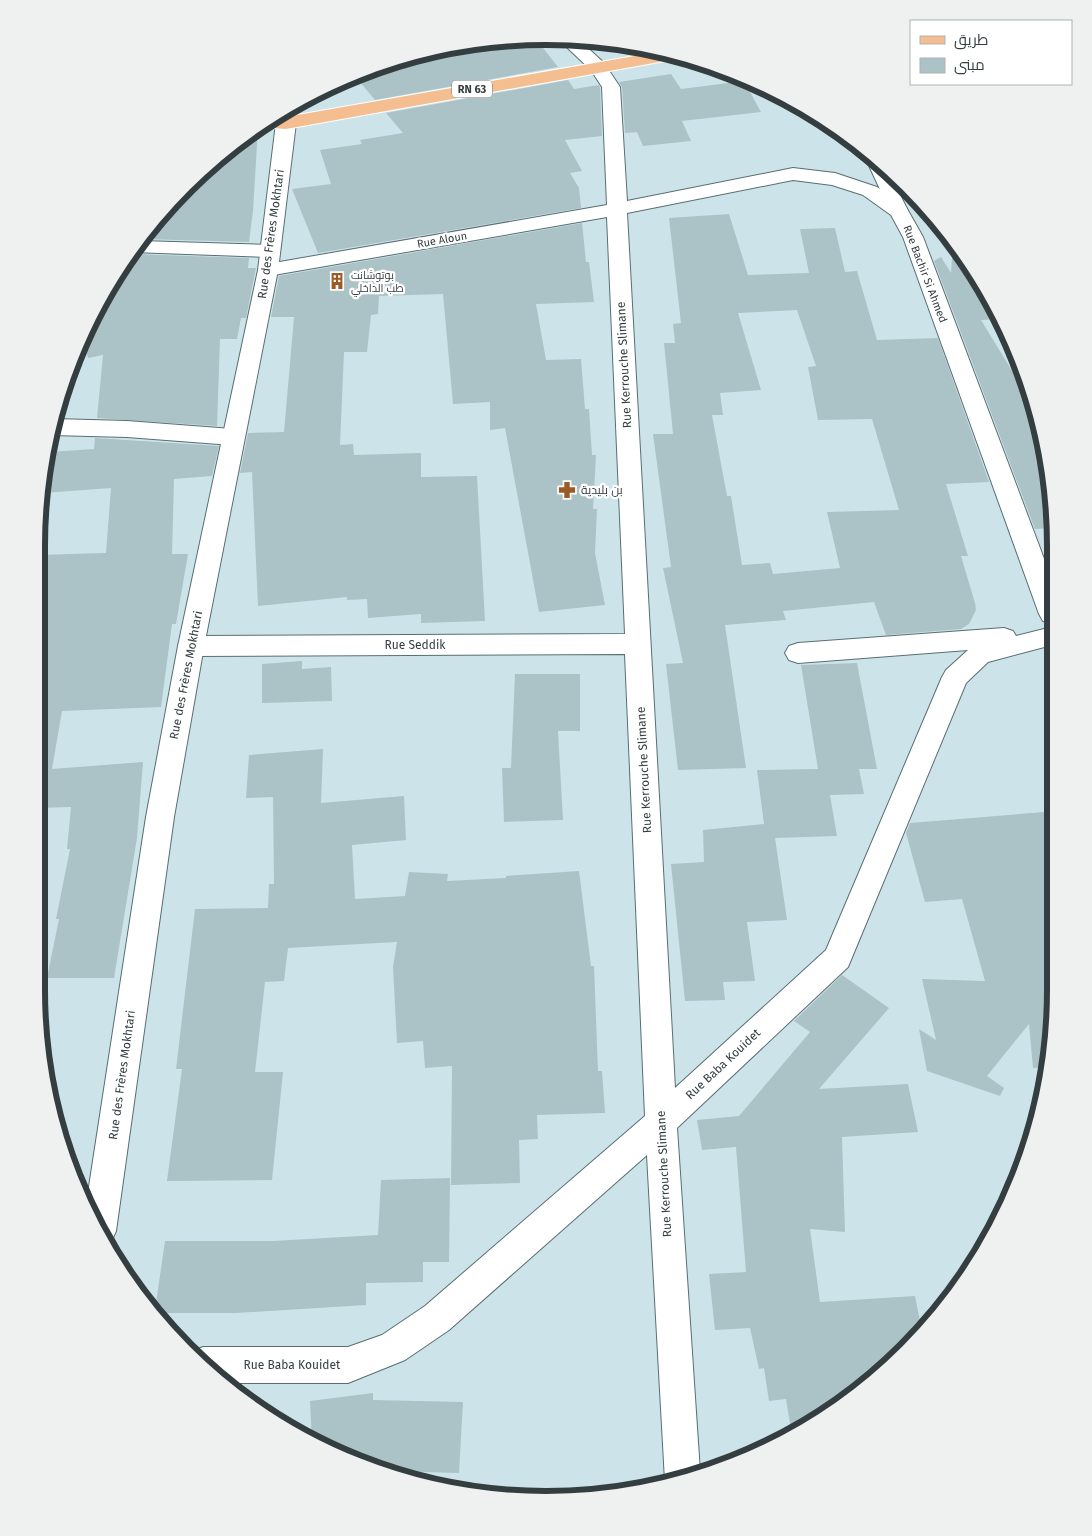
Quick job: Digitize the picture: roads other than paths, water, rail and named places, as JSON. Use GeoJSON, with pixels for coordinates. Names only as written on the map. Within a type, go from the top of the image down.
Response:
{"type":"FeatureCollection","features":[{"type":"Feature","properties":{"kind":"main road","name":"RN 63"},"geometry":{"type":"LineString","coordinates":[[279,123],[656,58]]}},
{"type":"Feature","properties":{"kind":"street","name":"Rue Kerrouche Slimane"},"geometry":{"type":"LineString","coordinates":[[575,46],[598,66],[611,87],[661,1122],[682,1472]]}},
{"type":"Feature","properties":{"kind":"street","name":"Rue des Frères Mokhtari"},"geometry":{"type":"LineString","coordinates":[[101,1219],[160,817],[191,646],[268,261],[276,124]]}},
{"type":"Feature","properties":{"kind":"street","name":"Rue Bachir Si Ahmed"},"geometry":{"type":"LineString","coordinates":[[616,209],[792,174],[835,179],[870,191],[899,211],[912,237],[1047,601]]}},
{"type":"Feature","properties":{"kind":"street"},"geometry":{"type":"LineString","coordinates":[[881,174],[899,211]]}},
{"type":"Feature","properties":{"kind":"street","name":"Rue Aloun"},"geometry":{"type":"LineString","coordinates":[[144,248],[268,261],[616,209]]}},
{"type":"Feature","properties":{"kind":"street"},"geometry":{"type":"LineString","coordinates":[[60,427],[127,429],[232,438]]}},
{"type":"Feature","properties":{"kind":"street"},"geometry":{"type":"LineString","coordinates":[[798,653],[1047,635]]}},
{"type":"Feature","properties":{"kind":"street","name":"Rue Baba Kouidet"},"geometry":{"type":"LineString","coordinates":[[214,1365],[348,1365],[393,1348],[437,1318],[661,1122],[837,958],[955,677],[979,654],[1047,636]]}},
{"type":"Feature","properties":{"kind":"street","name":"Rue Seddik"},"geometry":{"type":"LineString","coordinates":[[191,646],[638,644]]}},
{"type":"Feature","properties":{"kind":"place","name":"بوتوشانت طب الداخلي"},"geometry":{"type":"Point","coordinates":[337,281]}},
{"type":"Feature","properties":{"kind":"place","name":"بن بليدية"},"geometry":{"type":"Point","coordinates":[567,490]}}]}
